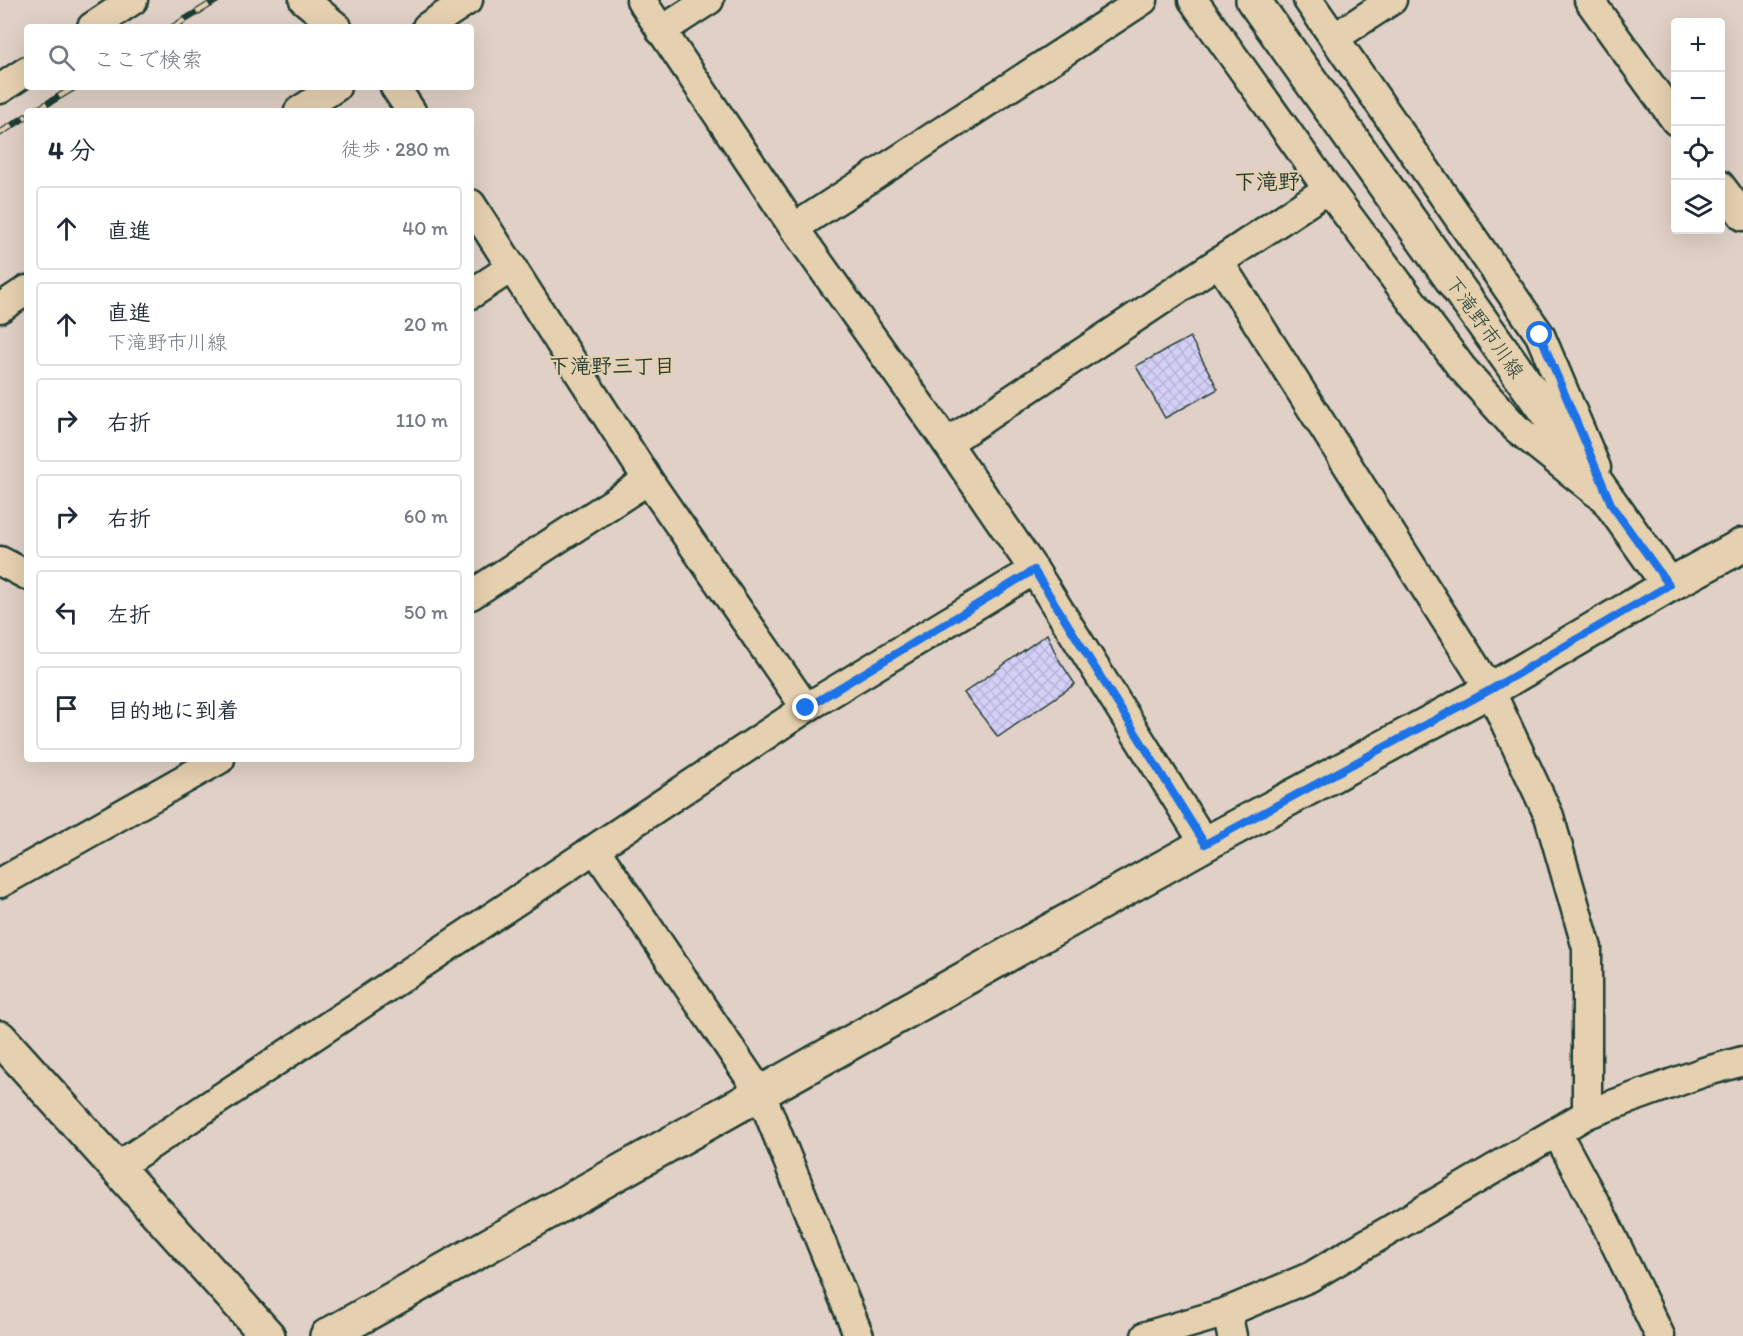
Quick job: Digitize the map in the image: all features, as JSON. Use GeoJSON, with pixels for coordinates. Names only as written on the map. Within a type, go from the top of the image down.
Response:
{"type":"FeatureCollection","features":[{"type":"Feature","properties":{"kind":"street"},"geometry":{"type":"LineString","coordinates":[[97,24],[133,0]]}},
{"type":"Feature","properties":{"kind":"street"},"geometry":{"type":"LineString","coordinates":[[304,0],[333,24]]}},
{"type":"Feature","properties":{"kind":"street"},"geometry":{"type":"LineString","coordinates":[[432,24],[468,0]]}},
{"type":"Feature","properties":{"kind":"street"},"geometry":{"type":"LineString","coordinates":[[641,0],[794,228],[1034,570],[1205,844]]}},
{"type":"Feature","properties":{"kind":"street"},"geometry":{"type":"LineString","coordinates":[[661,31],[709,0]]}},
{"type":"Feature","properties":{"kind":"street"},"geometry":{"type":"LineString","coordinates":[[794,228],[1143,0]]}},
{"type":"Feature","properties":{"kind":"street"},"geometry":{"type":"LineString","coordinates":[[1193,0],[1328,189],[1461,367],[1516,428],[1612,506]]}},
{"type":"Feature","properties":{"kind":"street","name":"下滝野市川線"},"geometry":{"type":"LineString","coordinates":[[1253,0],[1669,585]]}},
{"type":"Feature","properties":{"kind":"street"},"geometry":{"type":"LineString","coordinates":[[1308,0],[1540,335],[1612,506]]}},
{"type":"Feature","properties":{"kind":"street"},"geometry":{"type":"LineString","coordinates":[[1334,38],[1392,0]]}},
{"type":"Feature","properties":{"kind":"street"},"geometry":{"type":"LineString","coordinates":[[1589,0],[1671,114]]}},
{"type":"Feature","properties":{"kind":"street"},"geometry":{"type":"LineString","coordinates":[[0,89],[24,73]]}},
{"type":"Feature","properties":{"kind":"street"},"geometry":{"type":"LineString","coordinates":[[304,108],[331,90]]}},
{"type":"Feature","properties":{"kind":"street"},"geometry":{"type":"LineString","coordinates":[[397,90],[409,108]]}},
{"type":"Feature","properties":{"kind":"street"},"geometry":{"type":"LineString","coordinates":[[947,443],[1328,189]]}},
{"type":"Feature","properties":{"kind":"street"},"geometry":{"type":"LineString","coordinates":[[1725,192],[1743,216]]}},
{"type":"Feature","properties":{"kind":"street"},"geometry":{"type":"LineString","coordinates":[[474,209],[648,480],[806,708]]}},
{"type":"Feature","properties":{"kind":"street"},"geometry":{"type":"LineString","coordinates":[[1219,262],[1490,690],[1549,816],[1587,948],[1587,1114]]}},
{"type":"Feature","properties":{"kind":"street"},"geometry":{"type":"LineString","coordinates":[[474,292],[512,267]]}},
{"type":"Feature","properties":{"kind":"street"},"geometry":{"type":"LineString","coordinates":[[0,308],[24,292]]}},
{"type":"Feature","properties":{"kind":"street"},"geometry":{"type":"LineString","coordinates":[[474,593],[648,480]]}},
{"type":"Feature","properties":{"kind":"street"},"geometry":{"type":"LineString","coordinates":[[327,1336],[1205,844],[1490,690],[1669,585],[1743,545]]}},
{"type":"Feature","properties":{"kind":"street"},"geometry":{"type":"LineString","coordinates":[[0,561],[24,573]]}},
{"type":"Feature","properties":{"kind":"street"},"geometry":{"type":"LineString","coordinates":[[117,1167],[806,708],[1034,570]]}},
{"type":"Feature","properties":{"kind":"street"},"geometry":{"type":"LineString","coordinates":[[4,874],[214,762]]}},
{"type":"Feature","properties":{"kind":"street"},"geometry":{"type":"LineString","coordinates":[[595,849],[761,1094],[859,1336]]}},
{"type":"Feature","properties":{"kind":"street"},"geometry":{"type":"LineString","coordinates":[[0,1038],[268,1336]]}},
{"type":"Feature","properties":{"kind":"street"},"geometry":{"type":"LineString","coordinates":[[1146,1336],[1229,1324],[1587,1114],[1704,1072],[1743,1061]]}},
{"type":"Feature","properties":{"kind":"street"},"geometry":{"type":"LineString","coordinates":[[1557,1133],[1604,1220],[1660,1336]]}},
{"type":"Feature","properties":{"kind":"building"},"geometry":{"type":"Polygon","coordinates":[[[1190,337],[1218,389],[1165,418],[1136,366],[1190,337]]]}},
{"type":"Feature","properties":{"kind":"building"},"geometry":{"type":"Polygon","coordinates":[[[1047,634],[1057,657],[1075,684],[998,737],[964,693],[1047,634]]]}},
{"type":"Feature","properties":{"kind":"railway"},"geometry":{"type":"LineString","coordinates":[[178,24],[217,0]]}},
{"type":"Feature","properties":{"kind":"railway"},"geometry":{"type":"LineString","coordinates":[[40,108],[70,90]]}},
{"type":"Feature","properties":{"kind":"railway"},"geometry":{"type":"LineString","coordinates":[[0,133],[24,118]]}},
{"type":"Feature","properties":{"kind":"district","name":"下滝野"},"geometry":{"type":"Point","coordinates":[1267,181]}},
{"type":"Feature","properties":{"kind":"district","name":"下滝野三丁目"},"geometry":{"type":"Point","coordinates":[612,366]}},
{"type":"Feature","properties":{"kind":"route"},"geometry":{"type":"LineString","coordinates":[[806,708],[1034,570],[1205,844],[1490,690],[1669,585],[1612,506],[1540,335]]}}]}
